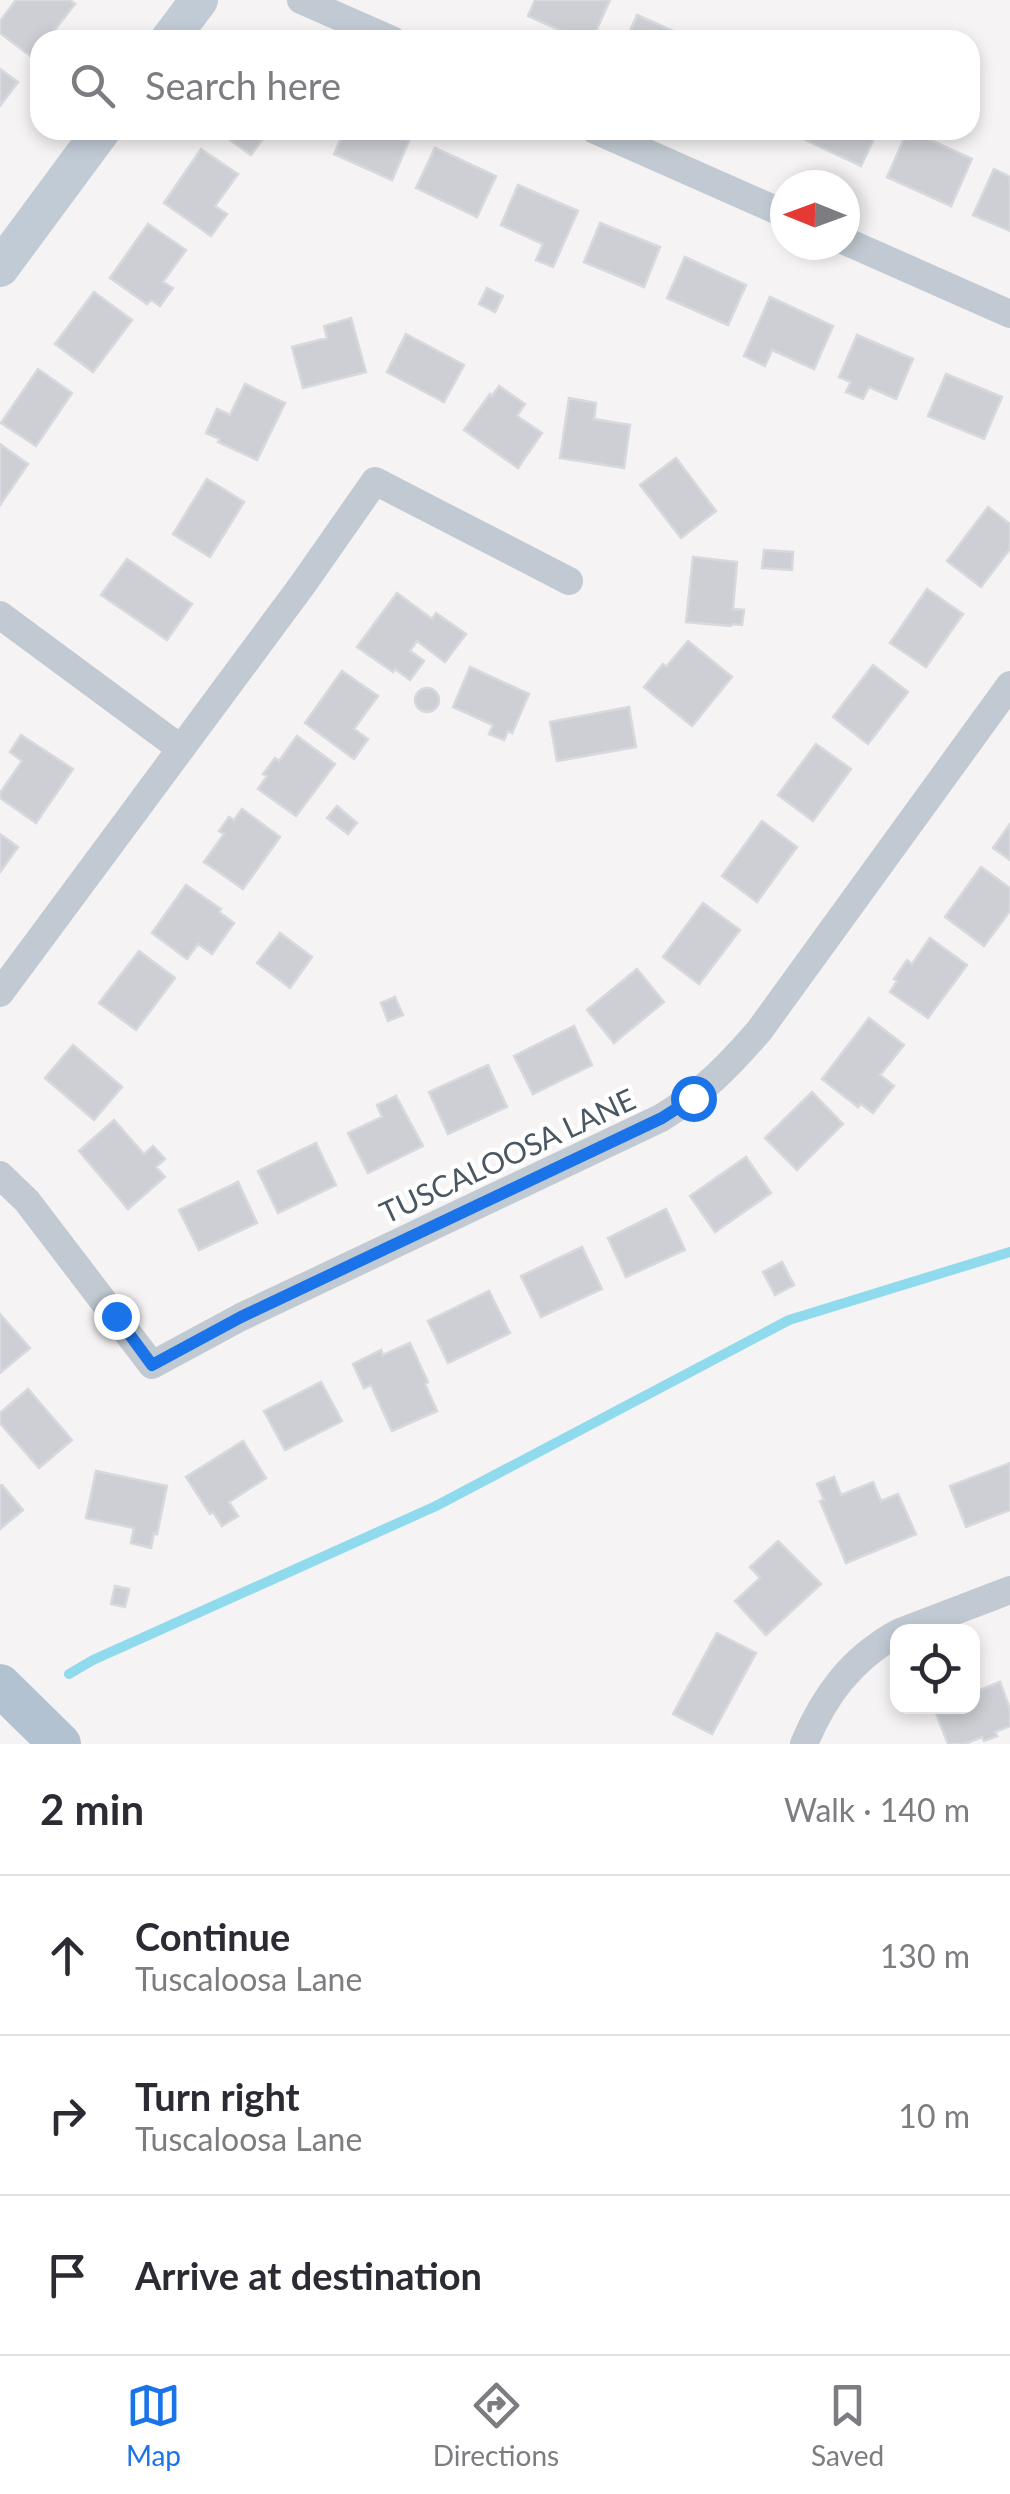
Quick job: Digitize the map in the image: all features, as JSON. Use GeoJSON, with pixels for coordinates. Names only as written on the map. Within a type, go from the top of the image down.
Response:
{"type":"FeatureCollection","features":[{"type":"Feature","properties":{"kind":"main road"},"geometry":{"type":"LineString","coordinates":[[0,1685],[60,1744]]}},
{"type":"Feature","properties":{"kind":"street"},"geometry":{"type":"LineString","coordinates":[[176,30],[199,0]]}},
{"type":"Feature","properties":{"kind":"street"},"geometry":{"type":"LineString","coordinates":[[301,0],[369,30]]}},
{"type":"Feature","properties":{"kind":"street"},"geometry":{"type":"LineString","coordinates":[[0,268],[95,140]]}},
{"type":"Feature","properties":{"kind":"street"},"geometry":{"type":"LineString","coordinates":[[618,140],[770,207]]}},
{"type":"Feature","properties":{"kind":"street"},"geometry":{"type":"LineString","coordinates":[[860,248],[1010,314]]}},
{"type":"Feature","properties":{"kind":"street"},"geometry":{"type":"LineString","coordinates":[[0,993],[375,482],[569,581]]}},
{"type":"Feature","properties":{"kind":"street"},"geometry":{"type":"LineString","coordinates":[[0,615],[180,748]]}},
{"type":"Feature","properties":{"kind":"street","name":"TUSCALOOSA LANE"},"geometry":{"type":"LineString","coordinates":[[0,1175],[27,1201],[152,1365],[241,1317],[662,1118],[723,1073],[759,1031],[1010,684]]}},
{"type":"Feature","properties":{"kind":"street"},"geometry":{"type":"LineString","coordinates":[[920,1624],[1010,1590]]}},
{"type":"Feature","properties":{"kind":"street"},"geometry":{"type":"LineString","coordinates":[[804,1744],[817,1712],[842,1678],[874,1646],[890,1637]]}},
{"type":"Feature","properties":{"kind":"building"},"geometry":{"type":"Polygon","coordinates":[[[16,0],[70,0],[75,4],[55,30],[30,30],[30,56],[0,33],[0,21],[16,0]]]}},
{"type":"Feature","properties":{"kind":"building"},"geometry":{"type":"Polygon","coordinates":[[[535,0],[610,0],[596,30],[560,30],[528,16],[535,0]]]}},
{"type":"Feature","properties":{"kind":"building"},"geometry":{"type":"Polygon","coordinates":[[[637,15],[671,30],[630,30],[637,15]]]}},
{"type":"Feature","properties":{"kind":"building"},"geometry":{"type":"Polygon","coordinates":[[[0,69],[18,82],[0,106],[0,69]]]}},
{"type":"Feature","properties":{"kind":"building"},"geometry":{"type":"Polygon","coordinates":[[[230,140],[262,140],[251,155],[230,140]]]}},
{"type":"Feature","properties":{"kind":"building"},"geometry":{"type":"Polygon","coordinates":[[[340,140],[409,141],[392,180],[334,154],[340,140]]]}},
{"type":"Feature","properties":{"kind":"building"},"geometry":{"type":"Polygon","coordinates":[[[805,140],[873,140],[861,166],[805,140]]]}},
{"type":"Feature","properties":{"kind":"building"},"geometry":{"type":"Polygon","coordinates":[[[904,140],[930,140],[972,159],[951,206],[887,177],[904,140]]]}},
{"type":"Feature","properties":{"kind":"building"},"geometry":{"type":"Polygon","coordinates":[[[435,148],[496,176],[477,217],[416,188],[435,148]]]}},
{"type":"Feature","properties":{"kind":"building"},"geometry":{"type":"Polygon","coordinates":[[[201,149],[238,174],[215,206],[227,214],[211,236],[164,203],[201,149]]]}},
{"type":"Feature","properties":{"kind":"building"},"geometry":{"type":"Polygon","coordinates":[[[994,169],[1010,177],[1010,231],[973,215],[994,169]]]}},
{"type":"Feature","properties":{"kind":"building"},"geometry":{"type":"Polygon","coordinates":[[[518,185],[578,211],[553,267],[536,260],[543,244],[501,225],[518,185]]]}},
{"type":"Feature","properties":{"kind":"building"},"geometry":{"type":"Polygon","coordinates":[[[600,223],[660,247],[644,287],[584,262],[600,223]]]}},
{"type":"Feature","properties":{"kind":"building"},"geometry":{"type":"Polygon","coordinates":[[[148,224],[186,250],[163,282],[173,288],[160,306],[151,300],[147,304],[110,278],[148,224]]]}},
{"type":"Feature","properties":{"kind":"building"},"geometry":{"type":"Polygon","coordinates":[[[685,257],[746,285],[728,325],[667,298],[685,257]]]}},
{"type":"Feature","properties":{"kind":"building"},"geometry":{"type":"Polygon","coordinates":[[[487,288],[503,296],[495,312],[479,304],[487,288]]]}},
{"type":"Feature","properties":{"kind":"building"},"geometry":{"type":"Polygon","coordinates":[[[94,292],[132,320],[93,372],[55,344],[94,292]]]}},
{"type":"Feature","properties":{"kind":"building"},"geometry":{"type":"Polygon","coordinates":[[[770,297],[833,326],[814,369],[772,350],[765,366],[744,356],[770,297]]]}},
{"type":"Feature","properties":{"kind":"building"},"geometry":{"type":"Polygon","coordinates":[[[351,318],[366,372],[303,388],[292,347],[327,338],[324,326],[351,318]]]}},
{"type":"Feature","properties":{"kind":"building"},"geometry":{"type":"Polygon","coordinates":[[[406,334],[464,365],[444,402],[387,372],[406,334]]]}},
{"type":"Feature","properties":{"kind":"building"},"geometry":{"type":"Polygon","coordinates":[[[857,335],[913,359],[896,399],[869,387],[863,399],[846,392],[851,382],[839,377],[857,335]]]}},
{"type":"Feature","properties":{"kind":"building"},"geometry":{"type":"Polygon","coordinates":[[[38,369],[72,393],[36,446],[1,423],[38,369]]]}},
{"type":"Feature","properties":{"kind":"building"},"geometry":{"type":"Polygon","coordinates":[[[946,374],[1002,397],[984,439],[928,416],[946,374]]]}},
{"type":"Feature","properties":{"kind":"building"},"geometry":{"type":"Polygon","coordinates":[[[245,384],[285,403],[257,460],[206,433],[217,409],[230,415],[245,384]]]}},
{"type":"Feature","properties":{"kind":"building"},"geometry":{"type":"Polygon","coordinates":[[[499,386],[525,404],[517,416],[542,433],[518,468],[464,430],[499,386]]]}},
{"type":"Feature","properties":{"kind":"building"},"geometry":{"type":"Polygon","coordinates":[[[569,398],[596,403],[594,419],[630,425],[624,468],[560,458],[569,398]]]}},
{"type":"Feature","properties":{"kind":"building"},"geometry":{"type":"Polygon","coordinates":[[[0,444],[28,464],[0,505],[0,444]]]}},
{"type":"Feature","properties":{"kind":"building"},"geometry":{"type":"Polygon","coordinates":[[[676,458],[716,511],[681,538],[640,485],[676,458]]]}},
{"type":"Feature","properties":{"kind":"building"},"geometry":{"type":"Polygon","coordinates":[[[207,479],[244,502],[210,557],[173,534],[207,479]]]}},
{"type":"Feature","properties":{"kind":"building"},"geometry":{"type":"Polygon","coordinates":[[[988,507],[1010,524],[1010,549],[981,587],[947,561],[988,507]]]}},
{"type":"Feature","properties":{"kind":"building"},"geometry":{"type":"Polygon","coordinates":[[[764,550],[793,552],[792,570],[762,568],[764,550]]]}},
{"type":"Feature","properties":{"kind":"building"},"geometry":{"type":"Polygon","coordinates":[[[693,557],[737,562],[733,609],[744,610],[742,625],[686,622],[693,557]]]}},
{"type":"Feature","properties":{"kind":"building"},"geometry":{"type":"Polygon","coordinates":[[[127,559],[192,604],[167,640],[101,595],[127,559]]]}},
{"type":"Feature","properties":{"kind":"building"},"geometry":{"type":"Polygon","coordinates":[[[927,589],[963,614],[926,667],[890,643],[927,589]]]}},
{"type":"Feature","properties":{"kind":"building"},"geometry":{"type":"Polygon","coordinates":[[[397,593],[432,619],[436,613],[466,634],[445,662],[417,641],[410,651],[424,661],[410,680],[357,647],[397,593]]]}},
{"type":"Feature","properties":{"kind":"building"},"geometry":{"type":"Polygon","coordinates":[[[688,641],[732,677],[692,726],[644,687],[688,641]]]}},
{"type":"Feature","properties":{"kind":"building"},"geometry":{"type":"Polygon","coordinates":[[[873,665],[908,692],[868,744],[833,717],[873,665]]]}},
{"type":"Feature","properties":{"kind":"building"},"geometry":{"type":"Polygon","coordinates":[[[470,667],[529,694],[512,733],[508,731],[504,740],[489,734],[493,725],[453,707],[470,667]]]}},
{"type":"Feature","properties":{"kind":"building"},"geometry":{"type":"Polygon","coordinates":[[[342,671],[378,696],[354,729],[368,739],[354,759],[305,723],[342,671]]]}},
{"type":"Feature","properties":{"kind":"building"},"geometry":{"type":"Polygon","coordinates":[[[427,688],[439,700],[427,712],[415,700],[427,688]]]}},
{"type":"Feature","properties":{"kind":"building"},"geometry":{"type":"Polygon","coordinates":[[[629,707],[636,747],[557,761],[550,722],[629,707]]]}},
{"type":"Feature","properties":{"kind":"building"},"geometry":{"type":"Polygon","coordinates":[[[21,735],[73,769],[36,823],[0,798],[22,761],[10,752],[21,735]]]}},
{"type":"Feature","properties":{"kind":"building"},"geometry":{"type":"Polygon","coordinates":[[[297,736],[335,764],[296,816],[258,789],[267,776],[263,774],[275,758],[279,761],[297,736]]]}},
{"type":"Feature","properties":{"kind":"building"},"geometry":{"type":"Polygon","coordinates":[[[816,744],[851,769],[813,821],[778,795],[816,744]]]}},
{"type":"Feature","properties":{"kind":"building"},"geometry":{"type":"Polygon","coordinates":[[[337,806],[357,823],[348,834],[327,818],[337,806]]]}},
{"type":"Feature","properties":{"kind":"building"},"geometry":{"type":"Polygon","coordinates":[[[242,809],[280,837],[243,889],[204,862],[224,834],[219,831],[229,817],[234,820],[242,809]]]}},
{"type":"Feature","properties":{"kind":"building"},"geometry":{"type":"Polygon","coordinates":[[[762,821],[797,847],[757,902],[722,876],[762,821]]]}},
{"type":"Feature","properties":{"kind":"building"},"geometry":{"type":"Polygon","coordinates":[[[1010,824],[1010,860],[993,848],[1010,824]]]}},
{"type":"Feature","properties":{"kind":"building"},"geometry":{"type":"Polygon","coordinates":[[[0,834],[18,847],[0,872],[0,834]]]}},
{"type":"Feature","properties":{"kind":"building"},"geometry":{"type":"Polygon","coordinates":[[[981,867],[1010,888],[1010,911],[984,946],[945,917],[981,867]]]}},
{"type":"Feature","properties":{"kind":"building"},"geometry":{"type":"Polygon","coordinates":[[[186,885],[234,923],[212,954],[198,944],[187,959],[152,933],[186,885]]]}},
{"type":"Feature","properties":{"kind":"building"},"geometry":{"type":"Polygon","coordinates":[[[703,903],[740,930],[699,984],[663,957],[703,903]]]}},
{"type":"Feature","properties":{"kind":"building"},"geometry":{"type":"Polygon","coordinates":[[[280,933],[312,957],[290,988],[257,963],[280,933]]]}},
{"type":"Feature","properties":{"kind":"building"},"geometry":{"type":"Polygon","coordinates":[[[930,938],[967,965],[928,1018],[890,992],[907,960],[912,964],[930,938]]]}},
{"type":"Feature","properties":{"kind":"building"},"geometry":{"type":"Polygon","coordinates":[[[139,951],[175,978],[136,1030],[99,1003],[139,951]]]}},
{"type":"Feature","properties":{"kind":"building"},"geometry":{"type":"Polygon","coordinates":[[[637,969],[664,1002],[614,1043],[587,1010],[637,969]]]}},
{"type":"Feature","properties":{"kind":"building"},"geometry":{"type":"Polygon","coordinates":[[[395,997],[403,1015],[388,1021],[381,1003],[395,997]]]}},
{"type":"Feature","properties":{"kind":"building"},"geometry":{"type":"Polygon","coordinates":[[[869,1018],[904,1045],[880,1075],[894,1086],[873,1113],[861,1104],[858,1107],[822,1079],[869,1018]]]}},
{"type":"Feature","properties":{"kind":"building"},"geometry":{"type":"Polygon","coordinates":[[[574,1026],[592,1065],[533,1094],[514,1056],[574,1026]]]}},
{"type":"Feature","properties":{"kind":"building"},"geometry":{"type":"Polygon","coordinates":[[[73,1045],[122,1087],[94,1120],[45,1078],[73,1045]]]}},
{"type":"Feature","properties":{"kind":"building"},"geometry":{"type":"Polygon","coordinates":[[[488,1065],[507,1107],[448,1134],[429,1092],[488,1065]]]}},
{"type":"Feature","properties":{"kind":"building"},"geometry":{"type":"Polygon","coordinates":[[[812,1092],[843,1124],[797,1170],[765,1138],[812,1092]]]}},
{"type":"Feature","properties":{"kind":"building"},"geometry":{"type":"Polygon","coordinates":[[[396,1096],[423,1146],[368,1173],[348,1133],[382,1117],[377,1105],[396,1096]]]}},
{"type":"Feature","properties":{"kind":"building"},"geometry":{"type":"Polygon","coordinates":[[[114,1120],[144,1154],[153,1146],[165,1159],[156,1167],[165,1177],[128,1209],[79,1151],[114,1120]]]}},
{"type":"Feature","properties":{"kind":"building"},"geometry":{"type":"Polygon","coordinates":[[[316,1143],[336,1185],[278,1213],[258,1171],[316,1143]]]}},
{"type":"Feature","properties":{"kind":"building"},"geometry":{"type":"Polygon","coordinates":[[[746,1157],[771,1193],[715,1232],[690,1196],[746,1157]]]}},
{"type":"Feature","properties":{"kind":"building"},"geometry":{"type":"Polygon","coordinates":[[[238,1182],[257,1223],[199,1250],[179,1210],[238,1182]]]}},
{"type":"Feature","properties":{"kind":"building"},"geometry":{"type":"Polygon","coordinates":[[[666,1209],[685,1250],[626,1277],[608,1238],[666,1209]]]}},
{"type":"Feature","properties":{"kind":"building"},"geometry":{"type":"Polygon","coordinates":[[[582,1247],[602,1289],[541,1317],[521,1276],[582,1247]]]}},
{"type":"Feature","properties":{"kind":"building"},"geometry":{"type":"Polygon","coordinates":[[[782,1262],[794,1285],[775,1295],[763,1272],[782,1262]]]}},
{"type":"Feature","properties":{"kind":"building"},"geometry":{"type":"Polygon","coordinates":[[[489,1291],[510,1333],[448,1363],[428,1321],[489,1291]]]}},
{"type":"Feature","properties":{"kind":"building"},"geometry":{"type":"Polygon","coordinates":[[[0,1314],[30,1348],[0,1373],[0,1314]]]}},
{"type":"Feature","properties":{"kind":"building"},"geometry":{"type":"Polygon","coordinates":[[[410,1343],[437,1411],[392,1431],[371,1385],[364,1388],[353,1364],[381,1350],[383,1355],[410,1343]]]}},
{"type":"Feature","properties":{"kind":"building"},"geometry":{"type":"Polygon","coordinates":[[[321,1382],[342,1421],[285,1450],[264,1411],[321,1382]]]}},
{"type":"Feature","properties":{"kind":"building"},"geometry":{"type":"Polygon","coordinates":[[[28,1389],[72,1440],[39,1468],[0,1423],[0,1413],[28,1389]]]}},
{"type":"Feature","properties":{"kind":"building"},"geometry":{"type":"Polygon","coordinates":[[[243,1441],[266,1478],[229,1502],[238,1516],[222,1526],[186,1477],[243,1441]]]}},
{"type":"Feature","properties":{"kind":"building"},"geometry":{"type":"Polygon","coordinates":[[[1010,1463],[1010,1510],[966,1527],[950,1486],[1010,1463]]]}},
{"type":"Feature","properties":{"kind":"building"},"geometry":{"type":"Polygon","coordinates":[[[96,1471],[167,1486],[151,1548],[131,1543],[134,1528],[86,1518],[96,1471]]]}},
{"type":"Feature","properties":{"kind":"building"},"geometry":{"type":"Polygon","coordinates":[[[834,1477],[841,1495],[873,1482],[881,1501],[898,1494],[916,1534],[846,1563],[820,1501],[824,1500],[817,1484],[834,1477]]]}},
{"type":"Feature","properties":{"kind":"building"},"geometry":{"type":"Polygon","coordinates":[[[0,1486],[23,1510],[0,1529],[0,1486]]]}},
{"type":"Feature","properties":{"kind":"building"},"geometry":{"type":"Polygon","coordinates":[[[778,1541],[821,1584],[766,1635],[735,1601],[760,1578],[750,1567],[778,1541]]]}},
{"type":"Feature","properties":{"kind":"building"},"geometry":{"type":"Polygon","coordinates":[[[115,1586],[129,1589],[125,1607],[111,1604],[115,1586]]]}},
{"type":"Feature","properties":{"kind":"building"},"geometry":{"type":"Polygon","coordinates":[[[717,1633],[756,1653],[712,1734],[673,1714],[717,1633]]]}},
{"type":"Feature","properties":{"kind":"building"},"geometry":{"type":"Polygon","coordinates":[[[1000,1682],[1010,1709],[1010,1726],[984,1741],[982,1737],[965,1744],[948,1744],[936,1714],[980,1714],[980,1690],[1000,1682]]]}},
{"type":"Feature","properties":{"kind":"waterway"},"geometry":{"type":"LineString","coordinates":[[69,1674],[436,1506],[789,1320],[1010,1252]]}},
{"type":"Feature","properties":{"kind":"route"},"geometry":{"type":"LineString","coordinates":[[116,1316],[152,1365],[241,1317],[662,1118],[693,1098]]}}]}
